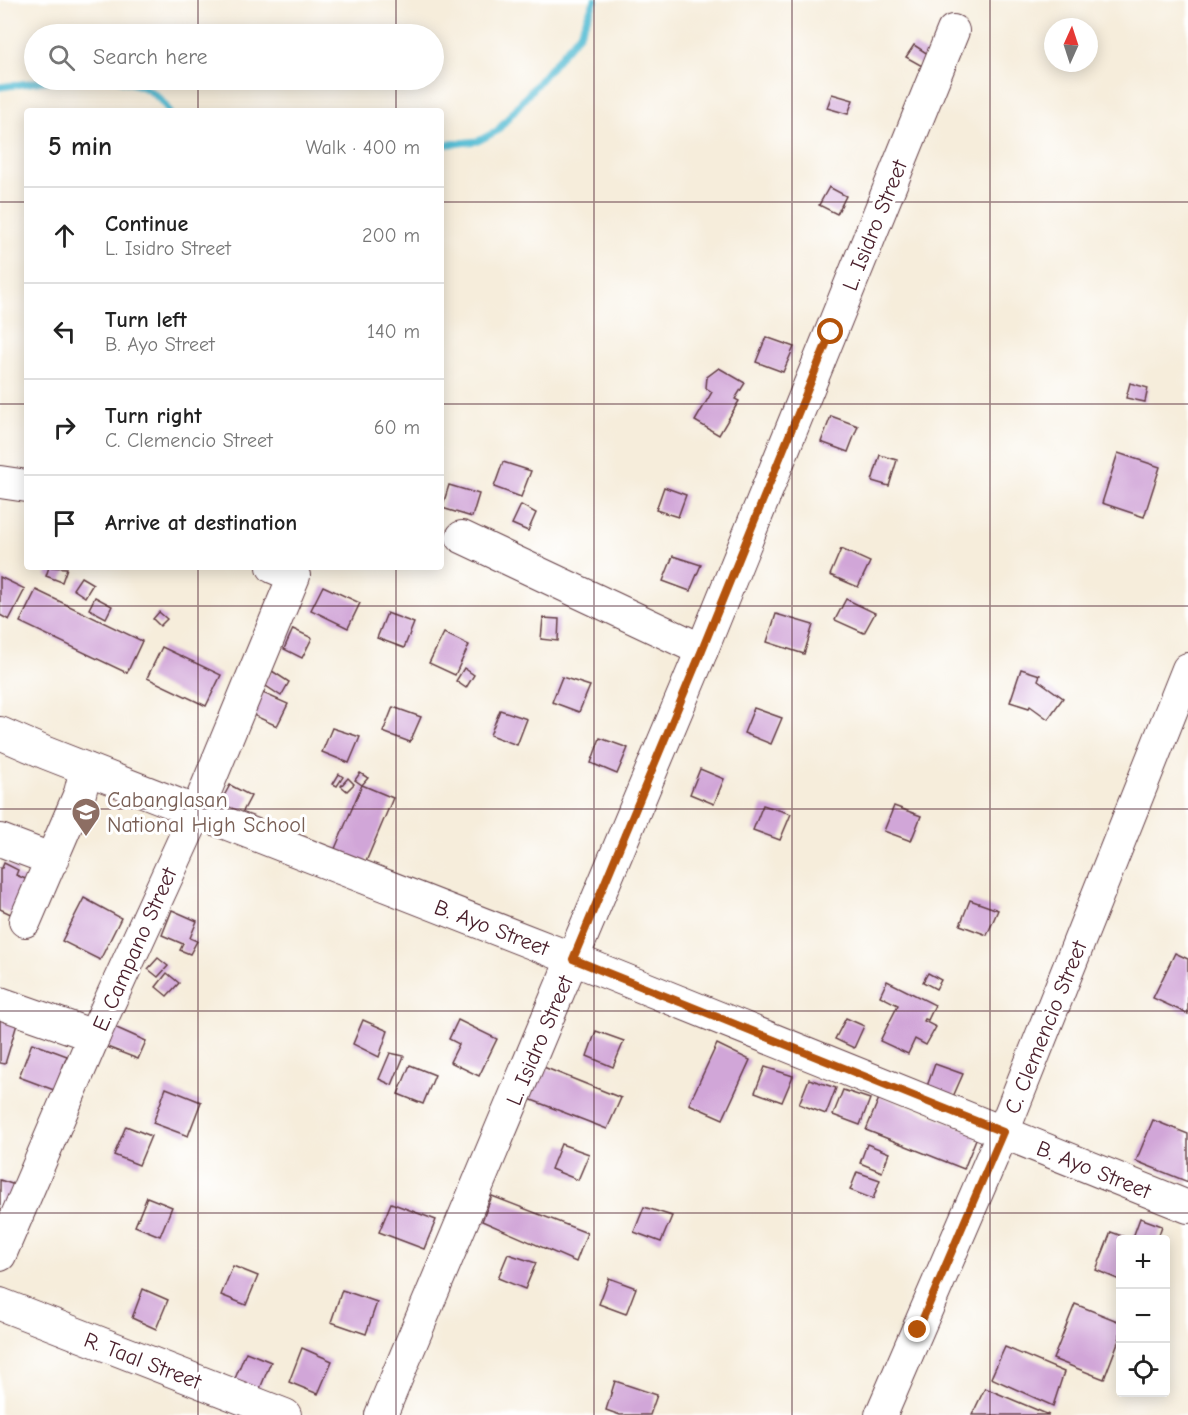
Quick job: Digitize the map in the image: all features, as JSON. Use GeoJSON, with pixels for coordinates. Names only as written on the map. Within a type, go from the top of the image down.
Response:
{"type":"FeatureCollection","features":[{"type":"Feature","properties":{"kind":"street","name":"L. Isidro Street"},"geometry":{"type":"LineString","coordinates":[[381,1415],[702,650],[953,32]]}},
{"type":"Feature","properties":{"kind":"street"},"geometry":{"type":"LineString","coordinates":[[0,482],[24,486]]}},
{"type":"Feature","properties":{"kind":"street"},"geometry":{"type":"LineString","coordinates":[[462,537],[702,650]]}},
{"type":"Feature","properties":{"kind":"street","name":"E. Campano Street"},"geometry":{"type":"LineString","coordinates":[[0,1255],[94,1036],[197,811],[284,572]]}},
{"type":"Feature","properties":{"kind":"street","name":"C. Clemencio Street"},"geometry":{"type":"LineString","coordinates":[[881,1415],[1003,1132],[1188,669]]}},
{"type":"Feature","properties":{"kind":"street","name":"B. Ayo Street"},"geometry":{"type":"LineString","coordinates":[[0,733],[86,769],[573,959],[1188,1207]]}},
{"type":"Feature","properties":{"kind":"street"},"geometry":{"type":"LineString","coordinates":[[25,921],[80,793],[86,769]]}},
{"type":"Feature","properties":{"kind":"street"},"geometry":{"type":"LineString","coordinates":[[0,840],[52,860]]}},
{"type":"Feature","properties":{"kind":"street"},"geometry":{"type":"LineString","coordinates":[[0,1003],[94,1036]]}},
{"type":"Feature","properties":{"kind":"street","name":"R. Taal Street"},"geometry":{"type":"LineString","coordinates":[[0,1304],[285,1415]]}},
{"type":"Feature","properties":{"kind":"building"},"geometry":{"type":"Polygon","coordinates":[[[914,45],[928,54],[922,66],[906,57],[914,45]]]}},
{"type":"Feature","properties":{"kind":"building"},"geometry":{"type":"Polygon","coordinates":[[[832,94],[853,100],[848,114],[827,108],[832,94]]]}},
{"type":"Feature","properties":{"kind":"building"},"geometry":{"type":"Polygon","coordinates":[[[829,187],[846,196],[837,214],[819,205],[829,187]]]}},
{"type":"Feature","properties":{"kind":"building"},"geometry":{"type":"Polygon","coordinates":[[[766,337],[794,347],[783,372],[756,362],[766,337]]]}},
{"type":"Feature","properties":{"kind":"building"},"geometry":{"type":"Polygon","coordinates":[[[719,368],[745,383],[735,399],[739,401],[719,435],[695,421],[712,392],[706,388],[707,377],[719,368]]]}},
{"type":"Feature","properties":{"kind":"building"},"geometry":{"type":"Polygon","coordinates":[[[1130,383],[1148,388],[1145,402],[1126,398],[1130,383]]]}},
{"type":"Feature","properties":{"kind":"building"},"geometry":{"type":"Polygon","coordinates":[[[831,416],[858,426],[848,452],[821,442],[831,416]]]}},
{"type":"Feature","properties":{"kind":"building"},"geometry":{"type":"Polygon","coordinates":[[[1118,453],[1160,467],[1144,517],[1102,503],[1118,453]]]}},
{"type":"Feature","properties":{"kind":"building"},"geometry":{"type":"Polygon","coordinates":[[[880,455],[897,460],[889,486],[872,481],[880,455]]]}},
{"type":"Feature","properties":{"kind":"building"},"geometry":{"type":"Polygon","coordinates":[[[503,462],[531,471],[521,497],[494,487],[503,462]]]}},
{"type":"Feature","properties":{"kind":"building"},"geometry":{"type":"Polygon","coordinates":[[[449,485],[479,494],[472,517],[444,509],[449,485]]]}},
{"type":"Feature","properties":{"kind":"building"},"geometry":{"type":"Polygon","coordinates":[[[664,487],[686,495],[678,517],[656,510],[664,487]]]}},
{"type":"Feature","properties":{"kind":"building"},"geometry":{"type":"Polygon","coordinates":[[[521,505],[536,513],[528,531],[512,524],[521,505]]]}},
{"type":"Feature","properties":{"kind":"building"},"geometry":{"type":"Polygon","coordinates":[[[841,549],[870,562],[858,587],[830,575],[841,549]]]}},
{"type":"Feature","properties":{"kind":"building"},"geometry":{"type":"Polygon","coordinates":[[[673,556],[701,565],[690,591],[663,581],[673,556]]]}},
{"type":"Feature","properties":{"kind":"building"},"geometry":{"type":"Polygon","coordinates":[[[48,570],[66,570],[62,582],[46,576],[48,570]]]}},
{"type":"Feature","properties":{"kind":"building"},"geometry":{"type":"Polygon","coordinates":[[[0,577],[25,589],[9,620],[0,615],[0,577]]]}},
{"type":"Feature","properties":{"kind":"building"},"geometry":{"type":"Polygon","coordinates":[[[81,577],[93,584],[85,597],[73,589],[81,577]]]}},
{"type":"Feature","properties":{"kind":"building"},"geometry":{"type":"Polygon","coordinates":[[[323,586],[360,603],[348,628],[311,610],[323,586]]]}},
{"type":"Feature","properties":{"kind":"building"},"geometry":{"type":"Polygon","coordinates":[[[36,590],[142,641],[127,673],[20,622],[36,590]]]}},
{"type":"Feature","properties":{"kind":"building"},"geometry":{"type":"Polygon","coordinates":[[[95,597],[112,606],[106,618],[89,609],[95,597]]]}},
{"type":"Feature","properties":{"kind":"building"},"geometry":{"type":"Polygon","coordinates":[[[846,599],[875,613],[864,633],[835,620],[846,599]]]}},
{"type":"Feature","properties":{"kind":"building"},"geometry":{"type":"Polygon","coordinates":[[[159,612],[167,619],[160,626],[153,619],[159,612]]]}},
{"type":"Feature","properties":{"kind":"building"},"geometry":{"type":"Polygon","coordinates":[[[387,613],[414,623],[404,648],[377,638],[387,613]]]}},
{"type":"Feature","properties":{"kind":"building"},"geometry":{"type":"Polygon","coordinates":[[[776,614],[813,625],[804,654],[767,642],[776,614]]]}},
{"type":"Feature","properties":{"kind":"building"},"geometry":{"type":"Polygon","coordinates":[[[543,618],[559,619],[558,641],[541,639],[543,618]]]}},
{"type":"Feature","properties":{"kind":"building"},"geometry":{"type":"Polygon","coordinates":[[[293,629],[312,638],[302,658],[284,649],[293,629]]]}},
{"type":"Feature","properties":{"kind":"building"},"geometry":{"type":"Polygon","coordinates":[[[444,633],[469,645],[455,675],[429,663],[444,633]]]}},
{"type":"Feature","properties":{"kind":"building"},"geometry":{"type":"Polygon","coordinates":[[[162,647],[221,675],[206,706],[147,678],[162,647]]]}},
{"type":"Feature","properties":{"kind":"building"},"geometry":{"type":"Polygon","coordinates":[[[464,668],[474,675],[466,688],[456,681],[464,668]]]}},
{"type":"Feature","properties":{"kind":"building"},"geometry":{"type":"Polygon","coordinates":[[[1021,669],[1040,675],[1038,680],[1063,698],[1048,719],[1030,706],[1029,708],[1010,702],[1021,669]]]}},
{"type":"Feature","properties":{"kind":"building"},"geometry":{"type":"Polygon","coordinates":[[[272,671],[289,682],[281,696],[263,684],[272,671]]]}},
{"type":"Feature","properties":{"kind":"building"},"geometry":{"type":"Polygon","coordinates":[[[562,677],[590,686],[579,712],[552,702],[562,677]]]}},
{"type":"Feature","properties":{"kind":"building"},"geometry":{"type":"Polygon","coordinates":[[[263,693],[288,704],[277,726],[253,715],[263,693]]]}},
{"type":"Feature","properties":{"kind":"building"},"geometry":{"type":"Polygon","coordinates":[[[393,707],[421,717],[410,742],[383,732],[393,707]]]}},
{"type":"Feature","properties":{"kind":"building"},"geometry":{"type":"Polygon","coordinates":[[[754,708],[782,718],[771,744],[744,733],[754,708]]]}},
{"type":"Feature","properties":{"kind":"building"},"geometry":{"type":"Polygon","coordinates":[[[500,710],[527,719],[517,745],[490,735],[500,710]]]}},
{"type":"Feature","properties":{"kind":"building"},"geometry":{"type":"Polygon","coordinates":[[[332,728],[360,737],[349,763],[322,752],[332,728]]]}},
{"type":"Feature","properties":{"kind":"building"},"geometry":{"type":"Polygon","coordinates":[[[600,738],[628,748],[617,774],[591,763],[600,738]]]}},
{"type":"Feature","properties":{"kind":"building"},"geometry":{"type":"Polygon","coordinates":[[[700,769],[724,779],[714,804],[690,794],[700,769]]]}},
{"type":"Feature","properties":{"kind":"building"},"geometry":{"type":"Polygon","coordinates":[[[360,773],[368,778],[362,785],[355,780],[360,773]]]}},
{"type":"Feature","properties":{"kind":"building"},"geometry":{"type":"Polygon","coordinates":[[[339,774],[343,777],[337,786],[333,784],[339,774]]]}},
{"type":"Feature","properties":{"kind":"building"},"geometry":{"type":"Polygon","coordinates":[[[348,778],[354,784],[347,791],[341,786],[348,778]]]}},
{"type":"Feature","properties":{"kind":"building"},"geometry":{"type":"Polygon","coordinates":[[[230,785],[251,796],[241,815],[220,803],[230,785]]]}},
{"type":"Feature","properties":{"kind":"building"},"geometry":{"type":"Polygon","coordinates":[[[362,785],[393,798],[365,864],[334,851],[362,785]]]}},
{"type":"Feature","properties":{"kind":"building"},"geometry":{"type":"Polygon","coordinates":[[[763,805],[791,814],[780,840],[753,830],[763,805]]]}},
{"type":"Feature","properties":{"kind":"building"},"geometry":{"type":"Polygon","coordinates":[[[894,806],[921,816],[911,841],[884,831],[894,806]]]}},
{"type":"Feature","properties":{"kind":"building"},"geometry":{"type":"Polygon","coordinates":[[[4,863],[18,870],[16,875],[35,883],[19,918],[0,909],[0,868],[4,863]]]}},
{"type":"Feature","properties":{"kind":"building"},"geometry":{"type":"Polygon","coordinates":[[[84,898],[121,918],[100,960],[62,941],[84,898]]]}},
{"type":"Feature","properties":{"kind":"building"},"geometry":{"type":"Polygon","coordinates":[[[970,900],[998,910],[987,935],[960,925],[970,900]]]}},
{"type":"Feature","properties":{"kind":"building"},"geometry":{"type":"Polygon","coordinates":[[[172,910],[197,921],[190,938],[197,941],[190,954],[180,950],[183,944],[162,935],[172,910]]]}},
{"type":"Feature","properties":{"kind":"building"},"geometry":{"type":"Polygon","coordinates":[[[1175,953],[1188,959],[1188,1014],[1153,998],[1175,953]]]}},
{"type":"Feature","properties":{"kind":"building"},"geometry":{"type":"Polygon","coordinates":[[[158,958],[168,966],[158,977],[148,969],[158,958]]]}},
{"type":"Feature","properties":{"kind":"building"},"geometry":{"type":"Polygon","coordinates":[[[167,973],[179,983],[167,996],[156,987],[167,973]]]}},
{"type":"Feature","properties":{"kind":"building"},"geometry":{"type":"Polygon","coordinates":[[[928,973],[941,980],[936,989],[923,982],[928,973]]]}},
{"type":"Feature","properties":{"kind":"building"},"geometry":{"type":"Polygon","coordinates":[[[887,981],[935,1005],[928,1020],[924,1021],[936,1027],[926,1045],[915,1039],[908,1054],[880,1041],[898,1005],[880,996],[887,981]]]}},
{"type":"Feature","properties":{"kind":"building"},"geometry":{"type":"Polygon","coordinates":[[[846,1018],[864,1026],[854,1048],[835,1039],[846,1018]]]}},
{"type":"Feature","properties":{"kind":"building"},"geometry":{"type":"Polygon","coordinates":[[[0,1020],[17,1024],[5,1064],[0,1063],[0,1020]]]}},
{"type":"Feature","properties":{"kind":"building"},"geometry":{"type":"Polygon","coordinates":[[[363,1020],[388,1031],[379,1057],[353,1044],[363,1020]]]}},
{"type":"Feature","properties":{"kind":"building"},"geometry":{"type":"Polygon","coordinates":[[[458,1020],[497,1039],[479,1076],[450,1062],[459,1044],[449,1039],[458,1020]]]}},
{"type":"Feature","properties":{"kind":"building"},"geometry":{"type":"Polygon","coordinates":[[[110,1025],[146,1041],[138,1059],[102,1045],[110,1025]]]}},
{"type":"Feature","properties":{"kind":"building"},"geometry":{"type":"Polygon","coordinates":[[[596,1031],[624,1041],[613,1067],[587,1056],[596,1031]]]}},
{"type":"Feature","properties":{"kind":"building"},"geometry":{"type":"Polygon","coordinates":[[[32,1043],[67,1056],[54,1090],[19,1077],[32,1043]]]}},
{"type":"Feature","properties":{"kind":"building"},"geometry":{"type":"Polygon","coordinates":[[[717,1044],[750,1060],[723,1119],[689,1104],[717,1044]]]}},
{"type":"Feature","properties":{"kind":"building"},"geometry":{"type":"Polygon","coordinates":[[[390,1053],[404,1056],[392,1085],[379,1079],[390,1053]]]}},
{"type":"Feature","properties":{"kind":"building"},"geometry":{"type":"Polygon","coordinates":[[[536,1064],[621,1098],[607,1129],[524,1097],[536,1064]]]}},
{"type":"Feature","properties":{"kind":"building"},"geometry":{"type":"Polygon","coordinates":[[[935,1064],[963,1074],[952,1099],[926,1089],[935,1064]]]}},
{"type":"Feature","properties":{"kind":"building"},"geometry":{"type":"Polygon","coordinates":[[[410,1065],[435,1075],[423,1104],[398,1094],[410,1065]]]}},
{"type":"Feature","properties":{"kind":"building"},"geometry":{"type":"Polygon","coordinates":[[[765,1067],[793,1076],[782,1102],[755,1092],[765,1067]]]}},
{"type":"Feature","properties":{"kind":"building"},"geometry":{"type":"Polygon","coordinates":[[[809,1079],[836,1088],[826,1114],[799,1104],[809,1079]]]}},
{"type":"Feature","properties":{"kind":"building"},"geometry":{"type":"Polygon","coordinates":[[[166,1088],[201,1102],[188,1136],[153,1123],[166,1088]]]}},
{"type":"Feature","properties":{"kind":"building"},"geometry":{"type":"Polygon","coordinates":[[[843,1090],[870,1099],[860,1125],[833,1115],[843,1090]]]}},
{"type":"Feature","properties":{"kind":"building"},"geometry":{"type":"Polygon","coordinates":[[[880,1096],[978,1134],[964,1169],[866,1130],[880,1096]]]}},
{"type":"Feature","properties":{"kind":"building"},"geometry":{"type":"Polygon","coordinates":[[[1153,1120],[1188,1134],[1188,1182],[1136,1161],[1153,1120]]]}},
{"type":"Feature","properties":{"kind":"building"},"geometry":{"type":"Polygon","coordinates":[[[126,1126],[151,1136],[139,1165],[114,1155],[126,1126]]]}},
{"type":"Feature","properties":{"kind":"building"},"geometry":{"type":"Polygon","coordinates":[[[561,1144],[589,1154],[578,1180],[551,1169],[561,1144]]]}},
{"type":"Feature","properties":{"kind":"building"},"geometry":{"type":"Polygon","coordinates":[[[867,1144],[889,1153],[882,1172],[860,1163],[867,1144]]]}},
{"type":"Feature","properties":{"kind":"building"},"geometry":{"type":"Polygon","coordinates":[[[857,1172],[880,1180],[873,1199],[850,1190],[857,1172]]]}},
{"type":"Feature","properties":{"kind":"building"},"geometry":{"type":"Polygon","coordinates":[[[0,1180],[21,1187],[0,1245],[0,1180]]]}},
{"type":"Feature","properties":{"kind":"building"},"geometry":{"type":"Polygon","coordinates":[[[492,1196],[587,1233],[576,1262],[482,1221],[492,1196]]]}},
{"type":"Feature","properties":{"kind":"building"},"geometry":{"type":"Polygon","coordinates":[[[147,1197],[172,1207],[160,1236],[135,1226],[147,1197]]]}},
{"type":"Feature","properties":{"kind":"building"},"geometry":{"type":"Polygon","coordinates":[[[391,1203],[436,1220],[424,1249],[379,1232],[391,1203]]]}},
{"type":"Feature","properties":{"kind":"building"},"geometry":{"type":"Polygon","coordinates":[[[644,1207],[672,1216],[661,1242],[634,1232],[644,1207]]]}},
{"type":"Feature","properties":{"kind":"building"},"geometry":{"type":"Polygon","coordinates":[[[1140,1218],[1162,1226],[1159,1235],[1134,1235],[1140,1218]]]}},
{"type":"Feature","properties":{"kind":"building"},"geometry":{"type":"Polygon","coordinates":[[[1111,1232],[1119,1235],[1116,1235],[1116,1278],[1096,1270],[1111,1232]]]}},
{"type":"Feature","properties":{"kind":"building"},"geometry":{"type":"Polygon","coordinates":[[[508,1254],[536,1263],[525,1289],[498,1278],[508,1254]]]}},
{"type":"Feature","properties":{"kind":"building"},"geometry":{"type":"Polygon","coordinates":[[[233,1266],[258,1276],[246,1305],[221,1295],[233,1266]]]}},
{"type":"Feature","properties":{"kind":"building"},"geometry":{"type":"Polygon","coordinates":[[[609,1278],[636,1288],[626,1314],[599,1304],[609,1278]]]}},
{"type":"Feature","properties":{"kind":"building"},"geometry":{"type":"Polygon","coordinates":[[[143,1289],[168,1300],[156,1329],[132,1318],[143,1289]]]}},
{"type":"Feature","properties":{"kind":"building"},"geometry":{"type":"Polygon","coordinates":[[[342,1290],[377,1302],[366,1334],[331,1322],[342,1290]]]}},
{"type":"Feature","properties":{"kind":"building"},"geometry":{"type":"Polygon","coordinates":[[[1075,1304],[1116,1320],[1116,1348],[1104,1379],[1053,1359],[1075,1304]]]}},
{"type":"Feature","properties":{"kind":"building"},"geometry":{"type":"Polygon","coordinates":[[[1005,1347],[1064,1372],[1053,1406],[991,1378],[1005,1347]]]}},
{"type":"Feature","properties":{"kind":"building"},"geometry":{"type":"Polygon","coordinates":[[[302,1348],[332,1361],[318,1394],[289,1382],[302,1348]]]}},
{"type":"Feature","properties":{"kind":"building"},"geometry":{"type":"Polygon","coordinates":[[[246,1352],[271,1362],[259,1391],[234,1381],[246,1352]]]}},
{"type":"Feature","properties":{"kind":"building"},"geometry":{"type":"Polygon","coordinates":[[[615,1381],[657,1395],[650,1415],[620,1415],[606,1410],[615,1381]]]}},
{"type":"Feature","properties":{"kind":"building"},"geometry":{"type":"Polygon","coordinates":[[[985,1388],[1049,1415],[972,1415],[985,1388]]]}},
{"type":"Feature","properties":{"kind":"waterway"},"geometry":{"type":"LineString","coordinates":[[444,145],[478,141],[497,131],[580,33],[595,0]]}},
{"type":"Feature","properties":{"kind":"waterway"},"geometry":{"type":"LineString","coordinates":[[0,87],[24,84]]}},
{"type":"Feature","properties":{"kind":"waterway"},"geometry":{"type":"LineString","coordinates":[[148,90],[159,98],[167,108]]}},
{"type":"Feature","properties":{"kind":"place","name":"Cabanglasan National High School"},"geometry":{"type":"Point","coordinates":[86,838]}},
{"type":"Feature","properties":{"kind":"route"},"geometry":{"type":"LineString","coordinates":[[831,332],[573,959],[1003,1132],[918,1330]]}}]}
